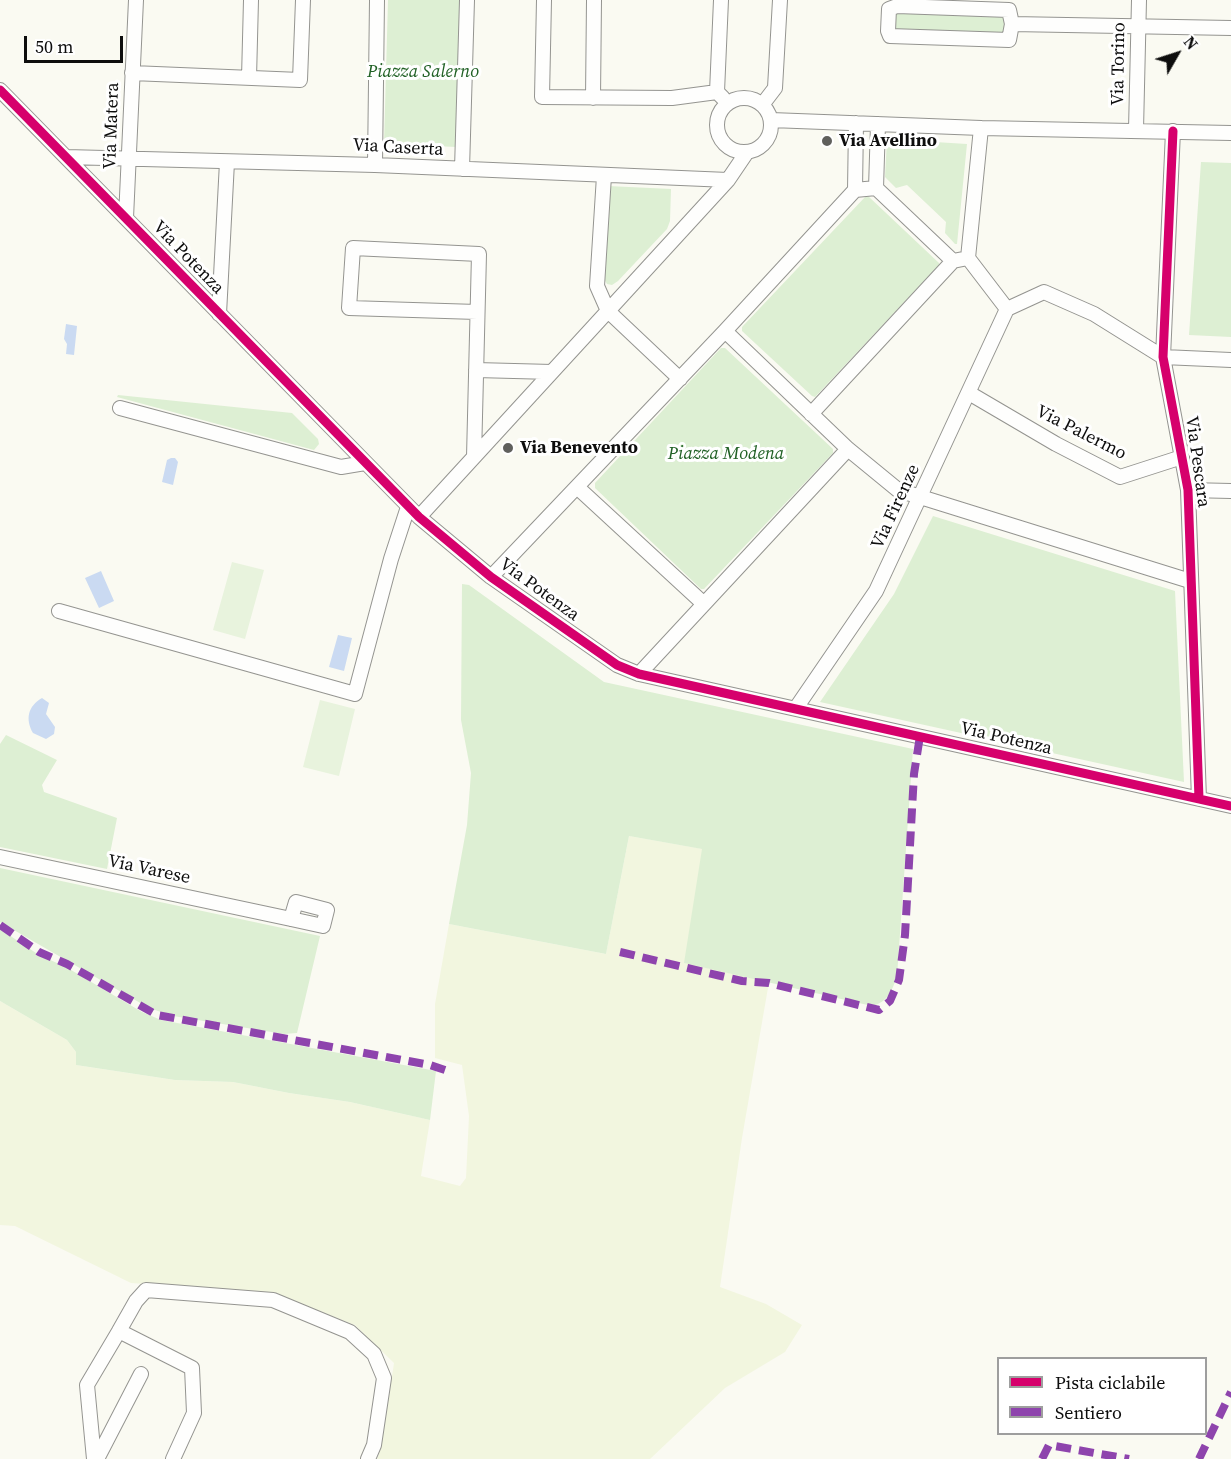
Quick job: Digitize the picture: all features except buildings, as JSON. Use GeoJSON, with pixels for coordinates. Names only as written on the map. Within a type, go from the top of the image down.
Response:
{"type":"FeatureCollection","features":[{"type":"Feature","properties":{"kind":"street","name":"Via Matera"},"geometry":{"type":"LineString","coordinates":[[126,218],[136,0]]}},
{"type":"Feature","properties":{"kind":"street"},"geometry":{"type":"LineString","coordinates":[[249,78],[251,0]]}},
{"type":"Feature","properties":{"kind":"street"},"geometry":{"type":"LineString","coordinates":[[132,73],[300,80],[303,0]]}},
{"type":"Feature","properties":{"kind":"street"},"geometry":{"type":"LineString","coordinates":[[375,165],[377,0]]}},
{"type":"Feature","properties":{"kind":"street"},"geometry":{"type":"LineString","coordinates":[[462,169],[466,0]]}},
{"type":"Feature","properties":{"kind":"street"},"geometry":{"type":"LineString","coordinates":[[544,0],[542,97],[672,98],[717,92],[728,102]]}},
{"type":"Feature","properties":{"kind":"street"},"geometry":{"type":"LineString","coordinates":[[593,98],[594,0]]}},
{"type":"Feature","properties":{"kind":"street"},"geometry":{"type":"LineString","coordinates":[[717,92],[721,0]]}},
{"type":"Feature","properties":{"kind":"street"},"geometry":{"type":"LineString","coordinates":[[762,105],[775,88],[780,0]]}},
{"type":"Feature","properties":{"kind":"street","name":"Via Torino"},"geometry":{"type":"LineString","coordinates":[[1136,130],[1139,0]]}},
{"type":"Feature","properties":{"kind":"street"},"geometry":{"type":"LineString","coordinates":[[897,6],[1009,10],[1012,24],[1009,40],[890,36],[888,31],[889,9],[897,6]]}},
{"type":"Feature","properties":{"kind":"street"},"geometry":{"type":"LineString","coordinates":[[1012,24],[1231,28]]}},
{"type":"Feature","properties":{"kind":"street","name":"Via Potenza"},"geometry":{"type":"LineString","coordinates":[[1,93],[408,507],[491,577],[616,665],[639,674],[1231,806]]}},
{"type":"Feature","properties":{"kind":"street"},"geometry":{"type":"LineString","coordinates":[[746,98],[762,105],[771,120],[768,138],[755,150],[738,152],[729,148],[718,135],[716,126],[717,117],[728,102],[746,98]]}},
{"type":"Feature","properties":{"kind":"street"},"geometry":{"type":"LineString","coordinates":[[771,120],[981,128],[1231,133]]}},
{"type":"Feature","properties":{"kind":"street"},"geometry":{"type":"LineString","coordinates":[[491,577],[680,379],[855,190],[856,123]]}},
{"type":"Feature","properties":{"kind":"street"},"geometry":{"type":"LineString","coordinates":[[878,124],[876,188],[953,261]]}},
{"type":"Feature","properties":{"kind":"street"},"geometry":{"type":"LineString","coordinates":[[981,128],[968,258],[1007,309],[1044,292],[1094,314],[1163,357],[1231,360]]}},
{"type":"Feature","properties":{"kind":"street","name":"Via Pescara"},"geometry":{"type":"LineString","coordinates":[[1173,131],[1163,357],[1188,490],[1198,799]]}},
{"type":"Feature","properties":{"kind":"street"},"geometry":{"type":"LineString","coordinates":[[419,517],[728,180],[747,152]]}},
{"type":"Feature","properties":{"kind":"street","name":"Via Caserta"},"geometry":{"type":"LineString","coordinates":[[66,157],[375,165],[728,180]]}},
{"type":"Feature","properties":{"kind":"street"},"geometry":{"type":"LineString","coordinates":[[219,314],[227,162]]}},
{"type":"Feature","properties":{"kind":"street"},"geometry":{"type":"LineString","coordinates":[[604,176],[597,286],[608,311],[680,379]]}},
{"type":"Feature","properties":{"kind":"street"},"geometry":{"type":"LineString","coordinates":[[855,190],[876,188]]}},
{"type":"Feature","properties":{"kind":"street"},"geometry":{"type":"LineString","coordinates":[[474,457],[479,254],[352,248],[349,308],[477,312]]}},
{"type":"Feature","properties":{"kind":"street"},"geometry":{"type":"LineString","coordinates":[[811,414],[953,261],[968,258]]}},
{"type":"Feature","properties":{"kind":"street","name":"Via Firenze"},"geometry":{"type":"LineString","coordinates":[[796,708],[876,591],[1007,309]]}},
{"type":"Feature","properties":{"kind":"street"},"geometry":{"type":"LineString","coordinates":[[725,331],[811,414],[898,490],[1190,581]]}},
{"type":"Feature","properties":{"kind":"street"},"geometry":{"type":"LineString","coordinates":[[476,370],[552,372]]}},
{"type":"Feature","properties":{"kind":"street","name":"Via Palermo"},"geometry":{"type":"LineString","coordinates":[[969,393],[1056,444],[1119,477],[1182,457]]}},
{"type":"Feature","properties":{"kind":"street"},"geometry":{"type":"LineString","coordinates":[[120,408],[341,467],[365,463]]}},
{"type":"Feature","properties":{"kind":"street"},"geometry":{"type":"LineString","coordinates":[[639,674],[848,448]]}},
{"type":"Feature","properties":{"kind":"street"},"geometry":{"type":"LineString","coordinates":[[577,487],[704,604]]}},
{"type":"Feature","properties":{"kind":"street"},"geometry":{"type":"LineString","coordinates":[[1188,490],[1231,491]]}},
{"type":"Feature","properties":{"kind":"street"},"geometry":{"type":"LineString","coordinates":[[58,611],[355,694],[391,559],[408,507]]}},
{"type":"Feature","properties":{"kind":"street","name":"Via Varese"},"geometry":{"type":"LineString","coordinates":[[0,856],[291,919]]}},
{"type":"Feature","properties":{"kind":"street"},"geometry":{"type":"LineString","coordinates":[[95,1459],[87,1385],[136,1301],[146,1290],[273,1300],[350,1332],[374,1354],[384,1378],[374,1445],[368,1459]]}},
{"type":"Feature","properties":{"kind":"street"},"geometry":{"type":"LineString","coordinates":[[119,1331],[192,1368],[194,1413],[173,1459]]}},
{"type":"Feature","properties":{"kind":"street"},"geometry":{"type":"LineString","coordinates":[[95,1459],[141,1374]]}},
{"type":"Feature","properties":{"kind":"green space","name":"Piazza Salerno"},"geometry":{"type":"Polygon","coordinates":[[[388,0],[462,0],[457,147],[384,144],[388,0]]]}},
{"type":"Feature","properties":{"kind":"green space"},"geometry":{"type":"Polygon","coordinates":[[[898,11],[1001,14],[1004,17],[1004,32],[1003,34],[897,32],[894,29],[898,11]]]}},
{"type":"Feature","properties":{"kind":"green space"},"geometry":{"type":"Polygon","coordinates":[[[887,139],[967,144],[957,244],[945,233],[946,222],[907,185],[896,188],[885,177],[887,139]]]}},
{"type":"Feature","properties":{"kind":"green space"},"geometry":{"type":"Polygon","coordinates":[[[1201,162],[1231,163],[1231,337],[1189,335],[1201,162]]]}},
{"type":"Feature","properties":{"kind":"green space"},"geometry":{"type":"Polygon","coordinates":[[[608,186],[671,189],[670,221],[667,229],[612,285],[607,284],[604,279],[608,186]]]}},
{"type":"Feature","properties":{"kind":"green space"},"geometry":{"type":"Polygon","coordinates":[[[866,196],[939,265],[815,397],[742,331],[742,327],[866,196]]]}},
{"type":"Feature","properties":{"kind":"green space","name":"Piazza Modena"},"geometry":{"type":"Polygon","coordinates":[[[721,348],[725,348],[833,449],[833,453],[704,589],[701,589],[595,488],[595,483],[721,348]]]}},
{"type":"Feature","properties":{"kind":"green space"},"geometry":{"type":"Polygon","coordinates":[[[118,395],[292,413],[318,439],[319,444],[314,450],[117,397],[118,395]]]}},
{"type":"Feature","properties":{"kind":"green space"},"geometry":{"type":"Polygon","coordinates":[[[933,516],[1175,591],[1184,782],[820,702],[894,594],[933,516]]]}},
{"type":"Feature","properties":{"kind":"green space"},"geometry":{"type":"Polygon","coordinates":[[[232,562],[264,570],[245,639],[213,630],[232,562]]]}},
{"type":"Feature","properties":{"kind":"green space"},"geometry":{"type":"Polygon","coordinates":[[[462,584],[469,585],[604,682],[913,749],[897,976],[886,999],[872,1006],[684,963],[702,849],[629,836],[606,954],[449,924],[467,825],[471,773],[461,720],[462,584]]]}},
{"type":"Feature","properties":{"kind":"green space"},"geometry":{"type":"Polygon","coordinates":[[[320,700],[355,709],[339,776],[303,767],[320,700]]]}},
{"type":"Feature","properties":{"kind":"green space"},"geometry":{"type":"Polygon","coordinates":[[[6,735],[57,760],[42,785],[44,792],[117,818],[107,869],[0,847],[0,744],[6,735]]]}},
{"type":"Feature","properties":{"kind":"green space"},"geometry":{"type":"Polygon","coordinates":[[[629,836],[703,849],[685,963],[769,982],[742,1138],[720,1287],[766,1304],[802,1325],[785,1352],[725,1388],[650,1459],[377,1459],[381,1448],[394,1363],[355,1325],[273,1293],[131,1283],[15,1226],[0,1225],[0,1001],[67,1040],[76,1052],[76,1065],[175,1080],[233,1082],[350,1102],[430,1120],[421,1176],[460,1186],[466,1178],[469,1116],[462,1065],[435,1058],[435,1004],[449,924],[606,954],[629,836]]]}},
{"type":"Feature","properties":{"kind":"green space"},"geometry":{"type":"Polygon","coordinates":[[[0,868],[320,936],[297,1033],[284,1034],[173,1016],[149,1008],[0,922],[0,868]]]}},
{"type":"Feature","properties":{"kind":"green space"},"geometry":{"type":"Polygon","coordinates":[[[0,929],[39,955],[66,967],[142,1012],[161,1020],[436,1071],[430,1120],[350,1102],[233,1082],[175,1080],[76,1065],[76,1052],[67,1040],[0,1001],[0,929]]]}},
{"type":"Feature","properties":{"kind":"water"},"geometry":{"type":"Polygon","coordinates":[[[66,324],[77,326],[74,355],[66,354],[67,344],[64,339],[66,324]]]}},
{"type":"Feature","properties":{"kind":"water"},"geometry":{"type":"Polygon","coordinates":[[[175,458],[178,462],[173,485],[162,482],[167,460],[175,458]]]}},
{"type":"Feature","properties":{"kind":"water"},"geometry":{"type":"Polygon","coordinates":[[[101,571],[114,601],[99,608],[85,578],[101,571]]]}},
{"type":"Feature","properties":{"kind":"water"},"geometry":{"type":"Polygon","coordinates":[[[338,635],[352,638],[344,671],[329,667],[338,635]]]}},
{"type":"Feature","properties":{"kind":"water"},"geometry":{"type":"Polygon","coordinates":[[[42,698],[49,703],[46,714],[55,727],[54,734],[46,739],[33,733],[29,723],[31,709],[42,698]]]}},
{"type":"Feature","properties":{"kind":"marked path"},"geometry":{"type":"LineString","coordinates":[[620,952],[742,981],[769,983],[879,1010],[890,1001],[899,980],[905,935],[914,774],[920,736]]}},
{"type":"Feature","properties":{"kind":"marked path"},"geometry":{"type":"LineString","coordinates":[[0,925],[39,952],[67,964],[157,1015],[430,1065],[445,1070]]}},
{"type":"Feature","properties":{"kind":"marked path"},"geometry":{"type":"LineString","coordinates":[[1199,1459],[1231,1392]]}},
{"type":"Feature","properties":{"kind":"marked path"},"geometry":{"type":"LineString","coordinates":[[1042,1459],[1049,1445],[1129,1459]]}},
{"type":"Feature","properties":{"kind":"cycle path"},"geometry":{"type":"LineString","coordinates":[[0,90],[419,517],[491,577],[617,665],[639,674],[1231,806]]}},
{"type":"Feature","properties":{"kind":"cycle path"},"geometry":{"type":"LineString","coordinates":[[1173,131],[1163,357],[1188,490],[1199,799]]}},
{"type":"Feature","properties":{"kind":"place","name":"Via Avellino"},"geometry":{"type":"Point","coordinates":[827,141]}},
{"type":"Feature","properties":{"kind":"place","name":"Via Benevento"},"geometry":{"type":"Point","coordinates":[508,448]}}]}
